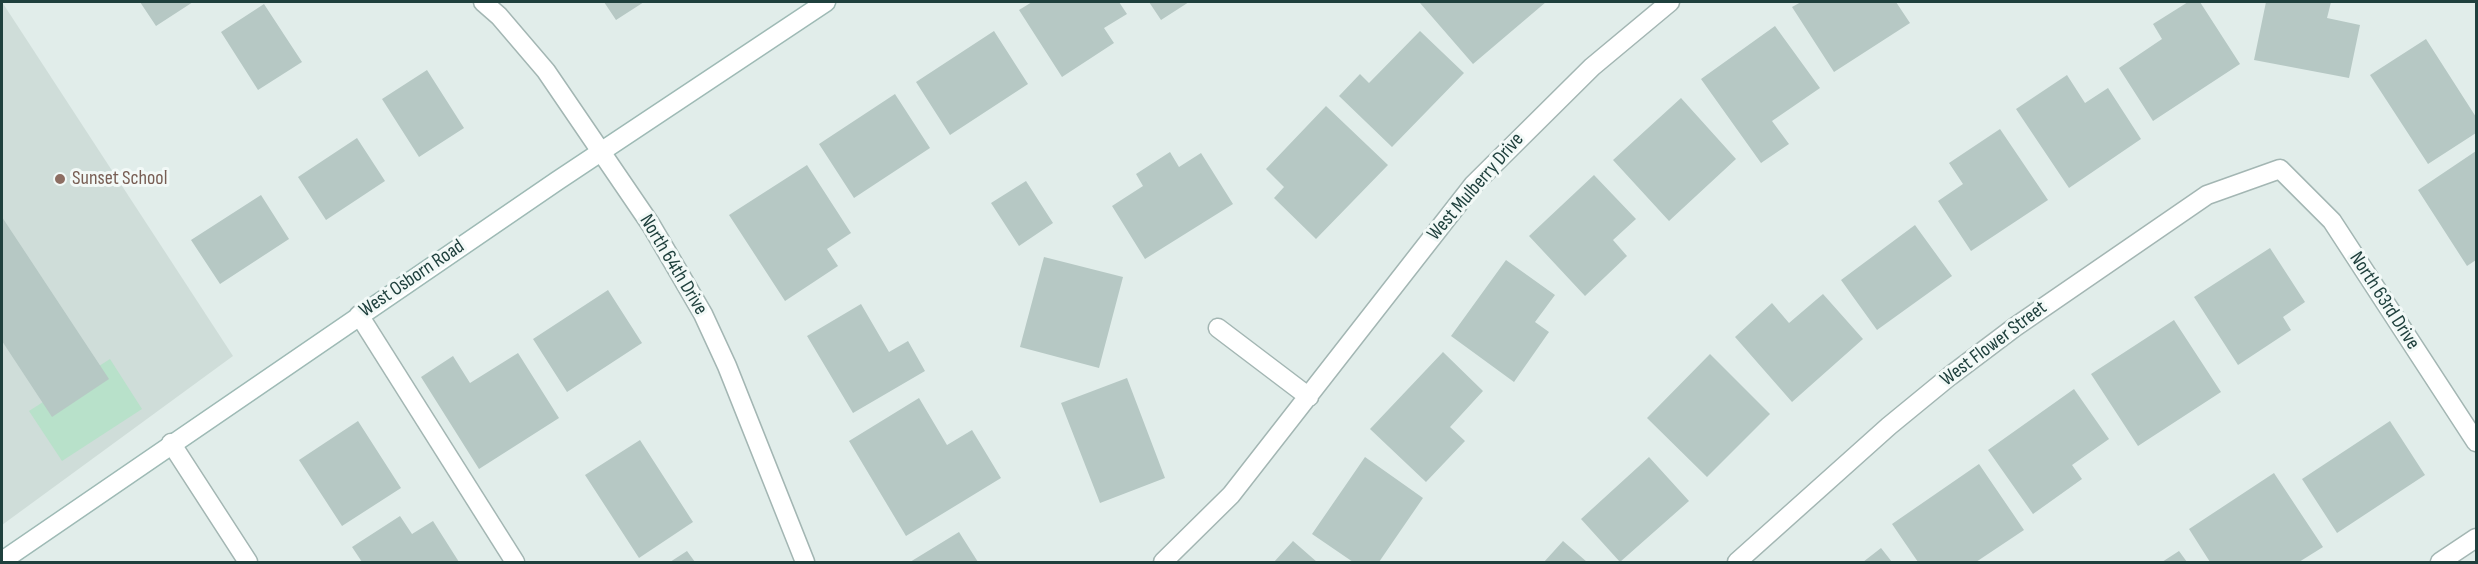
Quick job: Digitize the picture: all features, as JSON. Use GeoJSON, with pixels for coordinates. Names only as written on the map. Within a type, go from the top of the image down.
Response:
{"type":"FeatureCollection","features":[{"type":"Feature","properties":{"kind":"street","name":"North 64th Drive"},"geometry":{"type":"LineString","coordinates":[[483,2],[499,16],[546,71],[651,225],[703,314],[745,408],[805,562]]}},
{"type":"Feature","properties":{"kind":"street","name":"West Osborn Road"},"geometry":{"type":"LineString","coordinates":[[2,561],[359,315],[826,2]]}},
{"type":"Feature","properties":{"kind":"street","name":"West Mulberry Drive"},"geometry":{"type":"LineString","coordinates":[[1163,562],[1231,495],[1473,185],[1592,67],[1670,2]]}},
{"type":"Feature","properties":{"kind":"street","name":"North 63rd Drive"},"geometry":{"type":"LineString","coordinates":[[2280,169],[2332,221],[2476,442]]}},
{"type":"Feature","properties":{"kind":"street","name":"West Flower Street"},"geometry":{"type":"LineString","coordinates":[[1737,562],[1889,426],[2015,327],[2207,195],[2280,169]]}},
{"type":"Feature","properties":{"kind":"street"},"geometry":{"type":"LineString","coordinates":[[359,315],[515,562]]}},
{"type":"Feature","properties":{"kind":"street"},"geometry":{"type":"LineString","coordinates":[[1218,328],[1309,397]]}},
{"type":"Feature","properties":{"kind":"street"},"geometry":{"type":"LineString","coordinates":[[171,443],[248,562]]}},
{"type":"Feature","properties":{"kind":"street"},"geometry":{"type":"LineString","coordinates":[[2440,562],[2476,538]]}},
{"type":"Feature","properties":{"kind":"shaded area","name":"Sunset School"},"geometry":{"type":"Polygon","coordinates":[[[2,2],[233,356],[2,525],[2,2]]]}},
{"type":"Feature","properties":{"kind":"green space"},"geometry":{"type":"Polygon","coordinates":[[[110,359],[142,409],[62,461],[29,411],[110,359]]]}},
{"type":"Feature","properties":{"kind":"building"},"geometry":{"type":"Polygon","coordinates":[[[140,2],[193,2],[156,26],[140,2]]]}},
{"type":"Feature","properties":{"kind":"building"},"geometry":{"type":"Polygon","coordinates":[[[604,2],[644,2],[616,20],[604,2]]]}},
{"type":"Feature","properties":{"kind":"building"},"geometry":{"type":"Polygon","coordinates":[[[1032,2],[1119,2],[1127,14],[1104,28],[1114,43],[1062,77],[1019,10],[1032,2]]]}},
{"type":"Feature","properties":{"kind":"building"},"geometry":{"type":"Polygon","coordinates":[[[1149,2],[1189,2],[1161,20],[1149,2]]]}},
{"type":"Feature","properties":{"kind":"building"},"geometry":{"type":"Polygon","coordinates":[[[1546,2],[1473,64],[1420,3],[1546,2]]]}},
{"type":"Feature","properties":{"kind":"building"},"geometry":{"type":"Polygon","coordinates":[[[1801,2],[1896,2],[1910,23],[1834,72],[1792,7],[1801,2]]]}},
{"type":"Feature","properties":{"kind":"building"},"geometry":{"type":"Polygon","coordinates":[[[2188,2],[2200,2],[2240,64],[2153,121],[2119,68],[2162,39],[2153,24],[2188,2]]]}},
{"type":"Feature","properties":{"kind":"building"},"geometry":{"type":"Polygon","coordinates":[[[2266,2],[2331,2],[2327,18],[2360,25],[2349,78],[2254,60],[2266,2]]]}},
{"type":"Feature","properties":{"kind":"building"},"geometry":{"type":"Polygon","coordinates":[[[264,4],[302,62],[258,90],[221,32],[264,4]]]}},
{"type":"Feature","properties":{"kind":"building"},"geometry":{"type":"Polygon","coordinates":[[[1775,26],[1820,88],[1772,121],[1789,144],[1761,163],[1701,79],[1775,26]]]}},
{"type":"Feature","properties":{"kind":"building"},"geometry":{"type":"Polygon","coordinates":[[[994,31],[1028,84],[950,135],[916,82],[994,31]]]}},
{"type":"Feature","properties":{"kind":"building"},"geometry":{"type":"Polygon","coordinates":[[[1420,31],[1464,73],[1392,147],[1339,96],[1360,74],[1369,83],[1420,31]]]}},
{"type":"Feature","properties":{"kind":"building"},"geometry":{"type":"Polygon","coordinates":[[[2426,39],[2476,117],[2476,133],[2428,164],[2370,75],[2426,39]]]}},
{"type":"Feature","properties":{"kind":"building"},"geometry":{"type":"Polygon","coordinates":[[[427,70],[464,128],[419,157],[382,99],[427,70]]]}},
{"type":"Feature","properties":{"kind":"building"},"geometry":{"type":"Polygon","coordinates":[[[2067,75],[2085,103],[2108,88],[2141,139],[2069,188],[2016,109],[2067,75]]]}},
{"type":"Feature","properties":{"kind":"building"},"geometry":{"type":"Polygon","coordinates":[[[895,94],[930,148],[854,198],[819,144],[895,94]]]}},
{"type":"Feature","properties":{"kind":"building"},"geometry":{"type":"Polygon","coordinates":[[[1681,98],[1736,159],[1669,221],[1613,160],[1681,98]]]}},
{"type":"Feature","properties":{"kind":"building"},"geometry":{"type":"Polygon","coordinates":[[[1326,106],[1388,165],[1316,239],[1274,198],[1284,187],[1266,169],[1326,106]]]}},
{"type":"Feature","properties":{"kind":"building"},"geometry":{"type":"Polygon","coordinates":[[[2000,129],[2048,200],[1971,251],[1938,201],[1963,184],[1949,163],[2000,129]]]}},
{"type":"Feature","properties":{"kind":"building"},"geometry":{"type":"Polygon","coordinates":[[[357,138],[385,181],[326,220],[298,177],[357,138]]]}},
{"type":"Feature","properties":{"kind":"building"},"geometry":{"type":"Polygon","coordinates":[[[2476,151],[2476,260],[2467,266],[2418,190],[2476,151]]]}},
{"type":"Feature","properties":{"kind":"building"},"geometry":{"type":"Polygon","coordinates":[[[1170,152],[1179,167],[1201,153],[1233,204],[1145,259],[1112,206],[1143,186],[1136,174],[1170,152]]]}},
{"type":"Feature","properties":{"kind":"building"},"geometry":{"type":"Polygon","coordinates":[[[807,165],[851,233],[827,249],[838,266],[785,301],[729,215],[807,165]]]}},
{"type":"Feature","properties":{"kind":"building"},"geometry":{"type":"Polygon","coordinates":[[[1594,175],[1636,219],[1613,240],[1627,256],[1585,296],[1529,236],[1594,175]]]}},
{"type":"Feature","properties":{"kind":"building"},"geometry":{"type":"Polygon","coordinates":[[[1026,181],[1053,223],[1019,246],[991,203],[1026,181]]]}},
{"type":"Feature","properties":{"kind":"building"},"geometry":{"type":"Polygon","coordinates":[[[261,195],[289,239],[220,284],[191,240],[261,195]]]}},
{"type":"Feature","properties":{"kind":"building"},"geometry":{"type":"Polygon","coordinates":[[[2,217],[109,379],[52,417],[2,341],[2,217]]]}},
{"type":"Feature","properties":{"kind":"building"},"geometry":{"type":"Polygon","coordinates":[[[1915,225],[1952,276],[1877,330],[1841,280],[1915,225]]]}},
{"type":"Feature","properties":{"kind":"building"},"geometry":{"type":"Polygon","coordinates":[[[2270,248],[2305,302],[2283,317],[2291,330],[2238,365],[2194,297],[2270,248]]]}},
{"type":"Feature","properties":{"kind":"building"},"geometry":{"type":"Polygon","coordinates":[[[1044,257],[1123,277],[1099,368],[1020,347],[1044,257]]]}},
{"type":"Feature","properties":{"kind":"building"},"geometry":{"type":"Polygon","coordinates":[[[1506,260],[1555,295],[1535,322],[1549,332],[1514,382],[1451,336],[1506,260]]]}},
{"type":"Feature","properties":{"kind":"building"},"geometry":{"type":"Polygon","coordinates":[[[608,290],[642,343],[567,392],[533,339],[608,290]]]}},
{"type":"Feature","properties":{"kind":"building"},"geometry":{"type":"Polygon","coordinates":[[[1823,294],[1863,339],[1792,402],[1735,337],[1772,303],[1789,323],[1823,294]]]}},
{"type":"Feature","properties":{"kind":"building"},"geometry":{"type":"Polygon","coordinates":[[[861,304],[889,352],[908,341],[925,371],[853,413],[807,336],[861,304]]]}},
{"type":"Feature","properties":{"kind":"building"},"geometry":{"type":"Polygon","coordinates":[[[2174,320],[2221,392],[2138,446],[2091,374],[2174,320]]]}},
{"type":"Feature","properties":{"kind":"building"},"geometry":{"type":"Polygon","coordinates":[[[1443,352],[1483,391],[1450,427],[1465,441],[1426,482],[1370,429],[1443,352]]]}},
{"type":"Feature","properties":{"kind":"building"},"geometry":{"type":"Polygon","coordinates":[[[518,353],[559,418],[479,469],[421,377],[453,356],[470,383],[518,353]]]}},
{"type":"Feature","properties":{"kind":"building"},"geometry":{"type":"Polygon","coordinates":[[[1710,354],[1770,414],[1707,477],[1647,418],[1710,354]]]}},
{"type":"Feature","properties":{"kind":"building"},"geometry":{"type":"Polygon","coordinates":[[[1127,378],[1165,478],[1100,503],[1061,403],[1127,378]]]}},
{"type":"Feature","properties":{"kind":"building"},"geometry":{"type":"Polygon","coordinates":[[[2074,389],[2109,439],[2072,465],[2082,479],[2033,514],[1988,450],[2074,389]]]}},
{"type":"Feature","properties":{"kind":"building"},"geometry":{"type":"Polygon","coordinates":[[[919,398],[947,445],[972,430],[1001,478],[906,536],[849,441],[919,398]]]}},
{"type":"Feature","properties":{"kind":"building"},"geometry":{"type":"Polygon","coordinates":[[[358,421],[401,488],[342,526],[299,460],[358,421]]]}},
{"type":"Feature","properties":{"kind":"building"},"geometry":{"type":"Polygon","coordinates":[[[2390,421],[2425,475],[2337,533],[2302,479],[2390,421]]]}},
{"type":"Feature","properties":{"kind":"building"},"geometry":{"type":"Polygon","coordinates":[[[640,440],[693,522],[639,558],[585,475],[640,440]]]}},
{"type":"Feature","properties":{"kind":"building"},"geometry":{"type":"Polygon","coordinates":[[[1365,457],[1423,498],[1379,562],[1353,562],[1312,534],[1365,457]]]}},
{"type":"Feature","properties":{"kind":"building"},"geometry":{"type":"Polygon","coordinates":[[[1649,457],[1689,501],[1620,562],[1581,519],[1649,457]]]}},
{"type":"Feature","properties":{"kind":"building"},"geometry":{"type":"Polygon","coordinates":[[[1979,464],[2024,530],[1976,562],[1918,562],[1892,524],[1979,464]]]}},
{"type":"Feature","properties":{"kind":"building"},"geometry":{"type":"Polygon","coordinates":[[[2274,473],[2323,547],[2299,562],[2210,562],[2189,529],[2274,473]]]}},
{"type":"Feature","properties":{"kind":"building"},"geometry":{"type":"Polygon","coordinates":[[[400,516],[412,534],[433,521],[459,562],[362,562],[352,547],[400,516]]]}},
{"type":"Feature","properties":{"kind":"building"},"geometry":{"type":"Polygon","coordinates":[[[959,532],[978,562],[910,562],[959,532]]]}},
{"type":"Feature","properties":{"kind":"building"},"geometry":{"type":"Polygon","coordinates":[[[1293,541],[1317,562],[1274,562],[1293,541]]]}},
{"type":"Feature","properties":{"kind":"building"},"geometry":{"type":"Polygon","coordinates":[[[1563,541],[1587,562],[1544,562],[1563,541]]]}},
{"type":"Feature","properties":{"kind":"building"},"geometry":{"type":"Polygon","coordinates":[[[1881,548],[1892,562],[1863,562],[1881,548]]]}},
{"type":"Feature","properties":{"kind":"building"},"geometry":{"type":"Polygon","coordinates":[[[687,551],[695,562],[670,562],[687,551]]]}},
{"type":"Feature","properties":{"kind":"building"},"geometry":{"type":"Polygon","coordinates":[[[2179,551],[2187,562],[2162,562],[2179,551]]]}},
{"type":"Feature","properties":{"kind":"place","name":"Sunset School"},"geometry":{"type":"Point","coordinates":[60,179]}}]}
